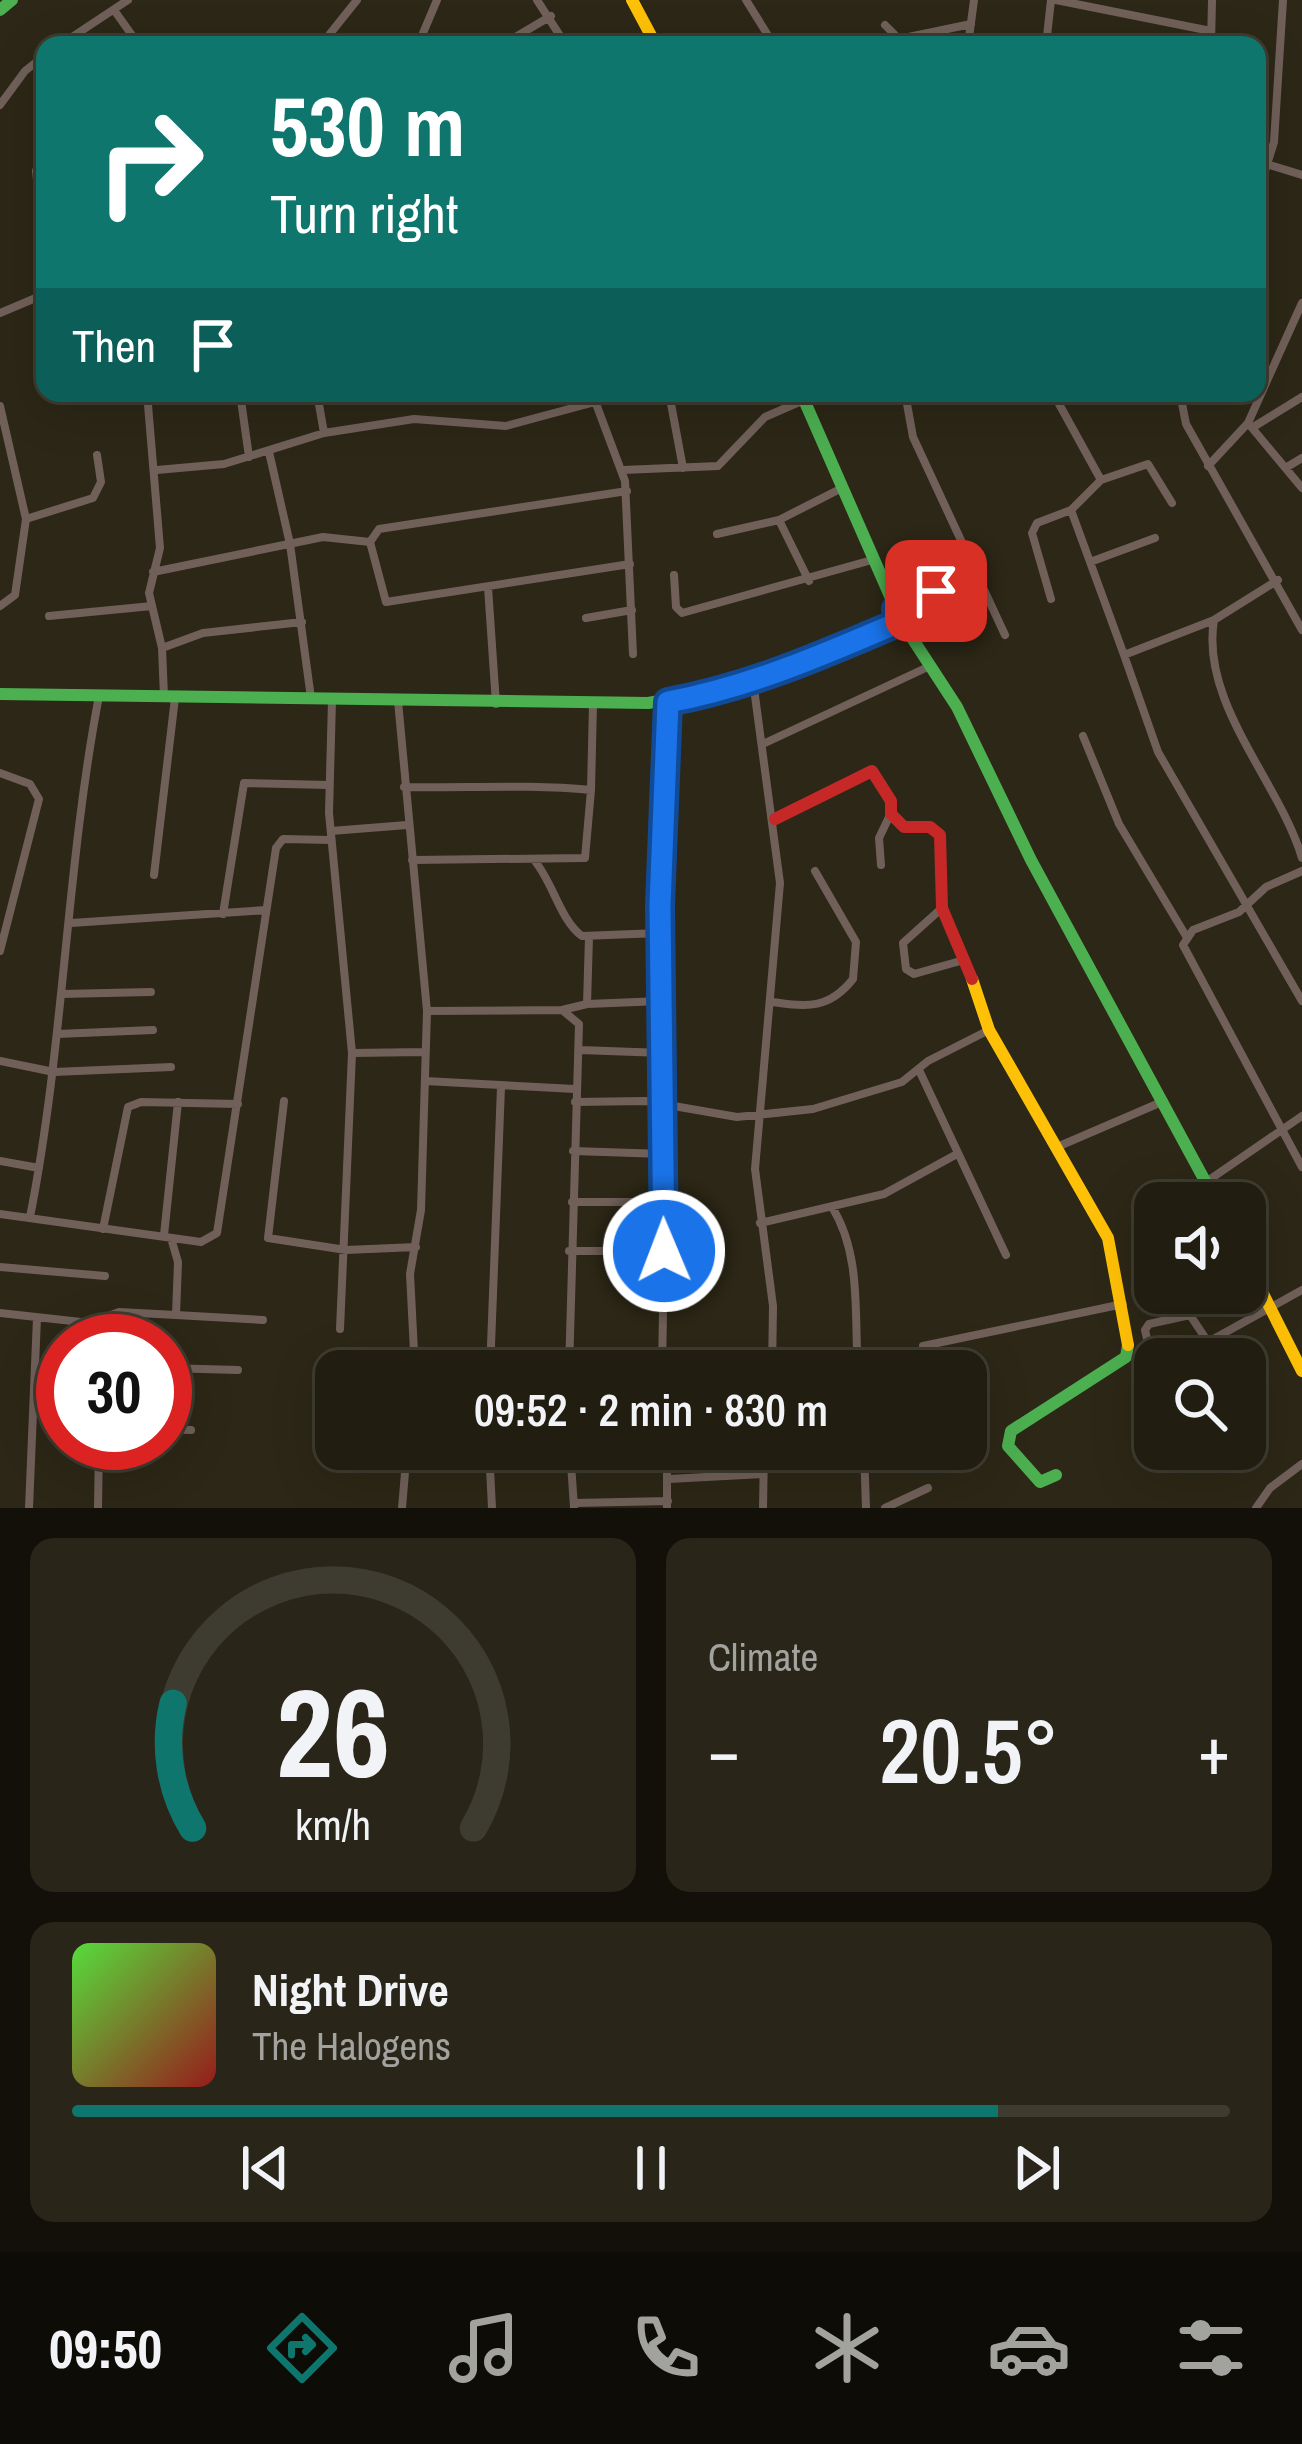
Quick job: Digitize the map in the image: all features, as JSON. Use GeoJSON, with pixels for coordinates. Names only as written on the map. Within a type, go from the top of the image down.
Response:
{"type":"FeatureCollection","features":[{"type":"Feature","properties":{"kind":"street"},"geometry":{"type":"LineString","coordinates":[[0,10],[12,0]]}},
{"type":"Feature","properties":{"kind":"street"},"geometry":{"type":"LineString","coordinates":[[74,36],[128,0]]}},
{"type":"Feature","properties":{"kind":"street"},"geometry":{"type":"LineString","coordinates":[[328,36],[357,0]]}},
{"type":"Feature","properties":{"kind":"street"},"geometry":{"type":"LineString","coordinates":[[422,36],[437,0]]}},
{"type":"Feature","properties":{"kind":"street"},"geometry":{"type":"LineString","coordinates":[[537,0],[561,36]]}},
{"type":"Feature","properties":{"kind":"street"},"geometry":{"type":"LineString","coordinates":[[632,0],[651,36]]}},
{"type":"Feature","properties":{"kind":"street"},"geometry":{"type":"LineString","coordinates":[[746,0],[768,36]]}},
{"type":"Feature","properties":{"kind":"street"},"geometry":{"type":"LineString","coordinates":[[969,36],[974,0]]}},
{"type":"Feature","properties":{"kind":"street"},"geometry":{"type":"LineString","coordinates":[[1048,36],[1054,0],[1211,31]]}},
{"type":"Feature","properties":{"kind":"street"},"geometry":{"type":"LineString","coordinates":[[1211,36],[1213,0]]}},
{"type":"Feature","properties":{"kind":"street"},"geometry":{"type":"LineString","coordinates":[[1266,175],[1283,0]]}},
{"type":"Feature","properties":{"kind":"street"},"geometry":{"type":"LineString","coordinates":[[114,10],[133,36]]}},
{"type":"Feature","properties":{"kind":"street"},"geometry":{"type":"LineString","coordinates":[[517,36],[551,16]]}},
{"type":"Feature","properties":{"kind":"street"},"geometry":{"type":"LineString","coordinates":[[913,36],[971,24]]}},
{"type":"Feature","properties":{"kind":"street"},"geometry":{"type":"LineString","coordinates":[[885,25],[896,36]]}},
{"type":"Feature","properties":{"kind":"street"},"geometry":{"type":"LineString","coordinates":[[0,105],[36,62]]}},
{"type":"Feature","properties":{"kind":"street"},"geometry":{"type":"LineString","coordinates":[[1270,165],[1302,175]]}},
{"type":"Feature","properties":{"kind":"street"},"geometry":{"type":"LineString","coordinates":[[0,313],[36,298]]}},
{"type":"Feature","properties":{"kind":"street"},"geometry":{"type":"LineString","coordinates":[[1266,390],[1302,303]]}},
{"type":"Feature","properties":{"kind":"street"},"geometry":{"type":"LineString","coordinates":[[1291,331],[1302,340]]}},
{"type":"Feature","properties":{"kind":"street"},"geometry":{"type":"LineString","coordinates":[[1208,466],[1251,425],[1302,397]]}},
{"type":"Feature","properties":{"kind":"street"},"geometry":{"type":"LineString","coordinates":[[148,402],[160,548],[152,572],[152,606],[169,696],[154,875]]}},
{"type":"Feature","properties":{"kind":"street"},"geometry":{"type":"LineString","coordinates":[[242,402],[249,457]]}},
{"type":"Feature","properties":{"kind":"street"},"geometry":{"type":"LineString","coordinates":[[319,402],[324,434]]}},
{"type":"Feature","properties":{"kind":"street"},"geometry":{"type":"LineString","coordinates":[[157,470],[249,457],[324,434],[414,419],[506,426],[578,402]]}},
{"type":"Feature","properties":{"kind":"street"},"geometry":{"type":"LineString","coordinates":[[595,402],[627,491],[633,654]]}},
{"type":"Feature","properties":{"kind":"street"},"geometry":{"type":"LineString","coordinates":[[672,402],[683,469]]}},
{"type":"Feature","properties":{"kind":"street"},"geometry":{"type":"LineString","coordinates":[[623,470],[718,466],[765,417],[792,402]]}},
{"type":"Feature","properties":{"kind":"street"},"geometry":{"type":"LineString","coordinates":[[805,402],[898,615],[932,665],[1206,1182],[1302,1115]]}},
{"type":"Feature","properties":{"kind":"street"},"geometry":{"type":"LineString","coordinates":[[907,402],[913,437],[1005,635]]}},
{"type":"Feature","properties":{"kind":"street"},"geometry":{"type":"LineString","coordinates":[[1058,402],[1101,480]]}},
{"type":"Feature","properties":{"kind":"street"},"geometry":{"type":"LineString","coordinates":[[1180,402],[1180,411],[1208,466],[1278,580],[1302,629]]}},
{"type":"Feature","properties":{"kind":"street"},"geometry":{"type":"LineString","coordinates":[[1251,425],[1261,402]]}},
{"type":"Feature","properties":{"kind":"street"},"geometry":{"type":"LineString","coordinates":[[0,406],[26,519],[15,595],[0,606]]}},
{"type":"Feature","properties":{"kind":"street"},"geometry":{"type":"LineString","coordinates":[[1251,425],[1302,488]]}},
{"type":"Feature","properties":{"kind":"street"},"geometry":{"type":"LineString","coordinates":[[269,452],[290,544],[311,700]]}},
{"type":"Feature","properties":{"kind":"street"},"geometry":{"type":"LineString","coordinates":[[26,519],[93,498],[101,482],[97,455]]}},
{"type":"Feature","properties":{"kind":"street"},"geometry":{"type":"LineString","coordinates":[[1287,467],[1302,458]]}},
{"type":"Feature","properties":{"kind":"street"},"geometry":{"type":"LineString","coordinates":[[1051,599],[1032,533],[1037,524],[1071,510],[1101,480],[1148,464],[1172,503]]}},
{"type":"Feature","properties":{"kind":"street"},"geometry":{"type":"LineString","coordinates":[[717,534],[779,520],[840,489]]}},
{"type":"Feature","properties":{"kind":"street"},"geometry":{"type":"LineString","coordinates":[[370,542],[380,529],[627,491]]}},
{"type":"Feature","properties":{"kind":"street"},"geometry":{"type":"LineString","coordinates":[[1071,510],[1158,752],[1214,842],[1244,908],[1299,988],[1302,1001]]}},
{"type":"Feature","properties":{"kind":"street"},"geometry":{"type":"LineString","coordinates":[[779,520],[809,581]]}},
{"type":"Feature","properties":{"kind":"street"},"geometry":{"type":"LineString","coordinates":[[152,572],[331,537],[370,542]]}},
{"type":"Feature","properties":{"kind":"street"},"geometry":{"type":"LineString","coordinates":[[1090,562],[1155,538]]}},
{"type":"Feature","properties":{"kind":"street"},"geometry":{"type":"LineString","coordinates":[[370,542],[386,602],[630,564]]}},
{"type":"Feature","properties":{"kind":"street"},"geometry":{"type":"LineString","coordinates":[[926,574],[968,558]]}},
{"type":"Feature","properties":{"kind":"street"},"geometry":{"type":"LineString","coordinates":[[674,574],[676,607],[682,613],[872,560]]}},
{"type":"Feature","properties":{"kind":"street"},"geometry":{"type":"LineString","coordinates":[[0,694],[496,704],[668,702],[753,681],[898,615],[976,573]]}},
{"type":"Feature","properties":{"kind":"street"},"geometry":{"type":"LineString","coordinates":[[1124,655],[1214,620],[1278,580]]}},
{"type":"Feature","properties":{"kind":"street"},"geometry":{"type":"LineString","coordinates":[[488,587],[496,704]]}},
{"type":"Feature","properties":{"kind":"street"},"geometry":{"type":"LineString","coordinates":[[50,616],[152,606]]}},
{"type":"Feature","properties":{"kind":"street"},"geometry":{"type":"LineString","coordinates":[[586,618],[632,610]]}},
{"type":"Feature","properties":{"kind":"street"},"geometry":{"type":"LineString","coordinates":[[1214,620],[1210,643],[1218,677],[1302,858]]}},
{"type":"Feature","properties":{"kind":"street"},"geometry":{"type":"LineString","coordinates":[[162,648],[203,633],[302,622]]}},
{"type":"Feature","properties":{"kind":"street"},"geometry":{"type":"LineString","coordinates":[[765,743],[932,665]]}},
{"type":"Feature","properties":{"kind":"street"},"geometry":{"type":"LineString","coordinates":[[753,681],[765,743],[780,883],[773,1002],[759,1117],[760,1223],[772,1306],[772,1350]]}},
{"type":"Feature","properties":{"kind":"street"},"geometry":{"type":"LineString","coordinates":[[30,1217],[54,1072],[81,802],[100,695]]}},
{"type":"Feature","properties":{"kind":"street"},"geometry":{"type":"LineString","coordinates":[[332,700],[331,835],[352,1053],[340,1329]]}},
{"type":"Feature","properties":{"kind":"street"},"geometry":{"type":"LineString","coordinates":[[398,701],[427,1010],[416,1247],[410,1274],[414,1350]]}},
{"type":"Feature","properties":{"kind":"street"},"geometry":{"type":"LineString","coordinates":[[662,1350],[660,933],[668,702]]}},
{"type":"Feature","properties":{"kind":"street"},"geometry":{"type":"LineString","coordinates":[[412,860],[585,858],[593,704]]}},
{"type":"Feature","properties":{"kind":"street"},"geometry":{"type":"LineString","coordinates":[[1083,736],[1119,824],[1186,936]]}},
{"type":"Feature","properties":{"kind":"street"},"geometry":{"type":"LineString","coordinates":[[775,819],[872,771],[891,801],[891,814],[879,838],[881,865]]}},
{"type":"Feature","properties":{"kind":"street"},"geometry":{"type":"LineString","coordinates":[[0,773],[30,784],[38,800],[0,951]]}},
{"type":"Feature","properties":{"kind":"street"},"geometry":{"type":"LineString","coordinates":[[223,914],[244,783],[329,785]]}},
{"type":"Feature","properties":{"kind":"street"},"geometry":{"type":"LineString","coordinates":[[404,788],[496,789],[548,783],[591,790]]}},
{"type":"Feature","properties":{"kind":"street"},"geometry":{"type":"LineString","coordinates":[[891,814],[906,828],[938,832],[942,908],[989,1030],[1108,1238],[1131,1346],[1126,1357],[1011,1431],[1008,1446],[1029,1476],[1040,1482],[1056,1474]]}},
{"type":"Feature","properties":{"kind":"street"},"geometry":{"type":"LineString","coordinates":[[0,1214],[201,1242],[217,1234],[280,841],[407,825]]}},
{"type":"Feature","properties":{"kind":"street"},"geometry":{"type":"LineString","coordinates":[[534,860],[556,890],[570,926],[589,937],[660,933]]}},
{"type":"Feature","properties":{"kind":"street"},"geometry":{"type":"LineString","coordinates":[[773,1002],[807,1007],[830,1003],[854,979],[856,943],[815,871]]}},
{"type":"Feature","properties":{"kind":"street"},"geometry":{"type":"LineString","coordinates":[[1302,871],[1266,887],[1244,908],[1186,936],[1183,945],[1302,1167]]}},
{"type":"Feature","properties":{"kind":"street"},"geometry":{"type":"LineString","coordinates":[[942,908],[903,943],[906,969],[914,974],[964,960]]}},
{"type":"Feature","properties":{"kind":"street"},"geometry":{"type":"LineString","coordinates":[[70,923],[266,910]]}},
{"type":"Feature","properties":{"kind":"street"},"geometry":{"type":"LineString","coordinates":[[587,1004],[589,937]]}},
{"type":"Feature","properties":{"kind":"street"},"geometry":{"type":"LineString","coordinates":[[61,994],[151,992]]}},
{"type":"Feature","properties":{"kind":"street"},"geometry":{"type":"LineString","coordinates":[[427,1010],[562,1010],[587,1004],[662,1001]]}},
{"type":"Feature","properties":{"kind":"street"},"geometry":{"type":"LineString","coordinates":[[562,1010],[580,1024],[569,1350]]}},
{"type":"Feature","properties":{"kind":"street"},"geometry":{"type":"LineString","coordinates":[[57,1034],[153,1030]]}},
{"type":"Feature","properties":{"kind":"street"},"geometry":{"type":"LineString","coordinates":[[575,1102],[664,1103],[759,1117],[857,1097],[919,1070],[989,1030]]}},
{"type":"Feature","properties":{"kind":"street"},"geometry":{"type":"LineString","coordinates":[[580,1050],[663,1053]]}},
{"type":"Feature","properties":{"kind":"street"},"geometry":{"type":"LineString","coordinates":[[352,1053],[425,1052]]}},
{"type":"Feature","properties":{"kind":"street"},"geometry":{"type":"LineString","coordinates":[[0,1061],[54,1072],[170,1067]]}},
{"type":"Feature","properties":{"kind":"street"},"geometry":{"type":"LineString","coordinates":[[919,1070],[1006,1256]]}},
{"type":"Feature","properties":{"kind":"street"},"geometry":{"type":"LineString","coordinates":[[425,1081],[575,1089]]}},
{"type":"Feature","properties":{"kind":"street"},"geometry":{"type":"LineString","coordinates":[[491,1350],[501,1087]]}},
{"type":"Feature","properties":{"kind":"street"},"geometry":{"type":"LineString","coordinates":[[284,1101],[266,1232],[274,1241],[346,1250],[416,1247]]}},
{"type":"Feature","properties":{"kind":"street"},"geometry":{"type":"LineString","coordinates":[[1055,1148],[1164,1101]]}},
{"type":"Feature","properties":{"kind":"street"},"geometry":{"type":"LineString","coordinates":[[104,1229],[125,1111],[141,1102],[238,1104]]}},
{"type":"Feature","properties":{"kind":"street"},"geometry":{"type":"LineString","coordinates":[[176,1314],[178,1262],[167,1236],[178,1102]]}},
{"type":"Feature","properties":{"kind":"street"},"geometry":{"type":"LineString","coordinates":[[573,1151],[664,1154]]}},
{"type":"Feature","properties":{"kind":"street"},"geometry":{"type":"LineString","coordinates":[[760,1223],[903,1186],[957,1154]]}},
{"type":"Feature","properties":{"kind":"street"},"geometry":{"type":"LineString","coordinates":[[0,1161],[39,1168]]}},
{"type":"Feature","properties":{"kind":"street"},"geometry":{"type":"LineString","coordinates":[[572,1202],[663,1202]]}},
{"type":"Feature","properties":{"kind":"street"},"geometry":{"type":"LineString","coordinates":[[832,1207],[846,1234],[855,1279],[857,1350]]}},
{"type":"Feature","properties":{"kind":"street"},"geometry":{"type":"LineString","coordinates":[[569,1250],[664,1251]]}},
{"type":"Feature","properties":{"kind":"street"},"geometry":{"type":"LineString","coordinates":[[0,1267],[105,1276]]}},
{"type":"Feature","properties":{"kind":"street"},"geometry":{"type":"LineString","coordinates":[[1216,1338],[1302,1290]]}},
{"type":"Feature","properties":{"kind":"street"},"geometry":{"type":"LineString","coordinates":[[1266,1299],[1302,1371]]}},
{"type":"Feature","properties":{"kind":"street"},"geometry":{"type":"LineString","coordinates":[[923,1346],[1124,1304]]}},
{"type":"Feature","properties":{"kind":"street"},"geometry":{"type":"LineString","coordinates":[[0,1313],[36,1318]]}},
{"type":"Feature","properties":{"kind":"street"},"geometry":{"type":"LineString","coordinates":[[114,1314],[157,1314]]}},
{"type":"Feature","properties":{"kind":"street"},"geometry":{"type":"LineString","coordinates":[[1147,1338],[1149,1324],[1190,1315],[1205,1338]]}},
{"type":"Feature","properties":{"kind":"street"},"geometry":{"type":"LineString","coordinates":[[192,1316],[263,1320]]}},
{"type":"Feature","properties":{"kind":"street"},"geometry":{"type":"LineString","coordinates":[[28,1508],[36,1339]]}},
{"type":"Feature","properties":{"kind":"street"},"geometry":{"type":"LineString","coordinates":[[192,1369],[238,1370]]}},
{"type":"Feature","properties":{"kind":"street"},"geometry":{"type":"LineString","coordinates":[[1256,1508],[1270,1488],[1302,1464]]}},
{"type":"Feature","properties":{"kind":"street"},"geometry":{"type":"LineString","coordinates":[[98,1470],[98,1508]]}},
{"type":"Feature","properties":{"kind":"street"},"geometry":{"type":"LineString","coordinates":[[402,1508],[405,1470]]}},
{"type":"Feature","properties":{"kind":"street"},"geometry":{"type":"LineString","coordinates":[[490,1470],[492,1508]]}},
{"type":"Feature","properties":{"kind":"street"},"geometry":{"type":"LineString","coordinates":[[571,1470],[574,1506],[668,1504],[668,1470]]}},
{"type":"Feature","properties":{"kind":"street"},"geometry":{"type":"LineString","coordinates":[[763,1470],[763,1508]]}},
{"type":"Feature","properties":{"kind":"street"},"geometry":{"type":"LineString","coordinates":[[865,1470],[866,1508]]}},
{"type":"Feature","properties":{"kind":"street"},"geometry":{"type":"LineString","coordinates":[[669,1479],[763,1474]]}},
{"type":"Feature","properties":{"kind":"street"},"geometry":{"type":"LineString","coordinates":[[885,1508],[928,1488]]}},
{"type":"Feature","properties":{"kind":"traffic: fast"},"geometry":{"type":"LineString","coordinates":[[0,10],[12,0]]}},
{"type":"Feature","properties":{"kind":"traffic: fast"},"geometry":{"type":"LineString","coordinates":[[805,402],[901,621],[957,707],[1031,860],[1206,1182]]}},
{"type":"Feature","properties":{"kind":"traffic: fast"},"geometry":{"type":"LineString","coordinates":[[0,694],[648,703],[729,689],[901,621]]}},
{"type":"Feature","properties":{"kind":"traffic: fast"},"geometry":{"type":"LineString","coordinates":[[1056,1475],[1040,1482],[1008,1446],[1011,1431],[1126,1357],[1128,1345]]}},
{"type":"Feature","properties":{"kind":"traffic: slow"},"geometry":{"type":"LineString","coordinates":[[632,0],[651,36]]}},
{"type":"Feature","properties":{"kind":"traffic: slow"},"geometry":{"type":"LineString","coordinates":[[972,979],[989,1030],[1108,1238],[1128,1345]]}},
{"type":"Feature","properties":{"kind":"traffic: slow"},"geometry":{"type":"LineString","coordinates":[[1266,1300],[1302,1371]]}},
{"type":"Feature","properties":{"kind":"traffic: jam"},"geometry":{"type":"LineString","coordinates":[[775,819],[872,771],[891,801],[891,814],[904,827],[930,827],[940,835],[942,908],[972,979]]}},
{"type":"Feature","properties":{"kind":"route"},"geometry":{"type":"LineString","coordinates":[[664,1251],[660,905],[667,823],[668,702],[729,689],[836,650],[902,621],[896,609],[936,591]]}}]}
